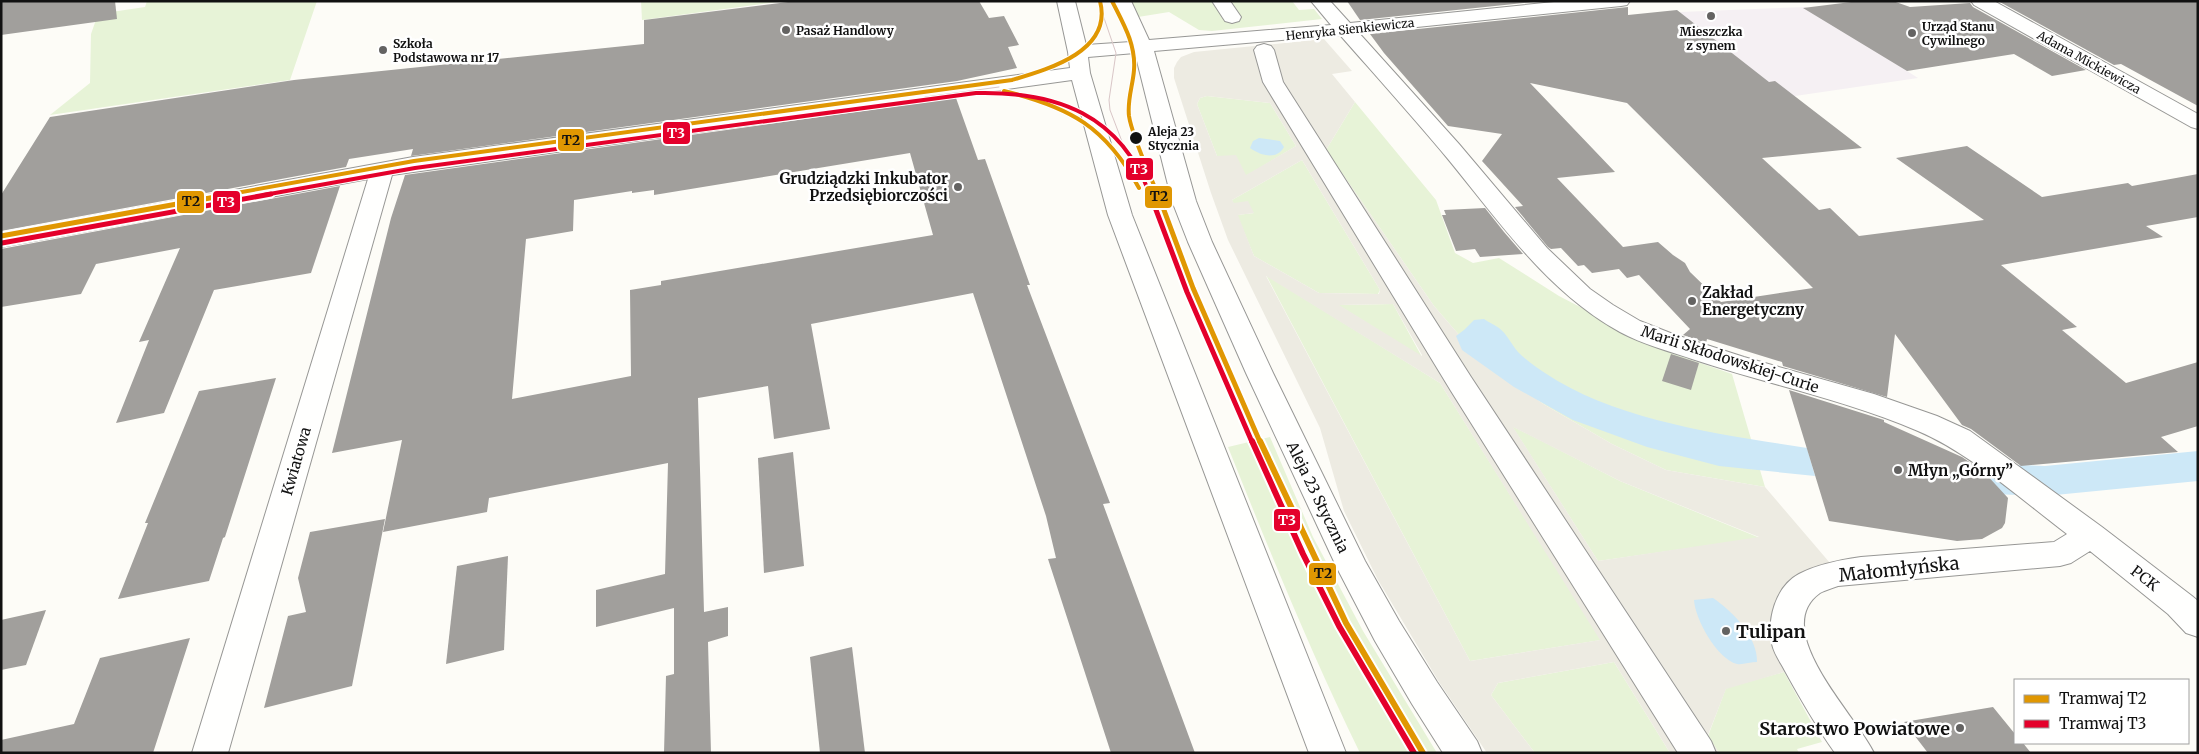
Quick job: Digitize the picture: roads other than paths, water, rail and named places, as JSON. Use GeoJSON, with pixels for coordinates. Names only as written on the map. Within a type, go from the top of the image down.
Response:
{"type":"FeatureCollection","features":[{"type":"Feature","properties":{"kind":"street"},"geometry":{"type":"LineString","coordinates":[[1066,1],[1079,62],[1120,215],[1220,471],[1274,620],[1328,753]]}},
{"type":"Feature","properties":{"kind":"street","name":"Aleja 23 Stycznia"},"geometry":{"type":"LineString","coordinates":[[1122,1],[1143,48],[1184,201],[1200,242],[1317,498],[1361,584],[1431,706],[1464,753]]}},
{"type":"Feature","properties":{"kind":"street"},"geometry":{"type":"LineString","coordinates":[[1221,1],[1232,17]]}},
{"type":"Feature","properties":{"kind":"street","name":"Marii Skłodowskiej-Curie"},"geometry":{"type":"LineString","coordinates":[[1320,1],[1451,149],[1538,253],[1581,295],[1604,312],[1631,327],[1664,340],[1734,364],[1864,401],[1927,423],[1960,438],[1995,462],[2091,535]]}},
{"type":"Feature","properties":{"kind":"street","name":"Henryka Sienkiewicza"},"geometry":{"type":"LineString","coordinates":[[1,240],[382,169],[1079,62],[1143,48],[1345,30],[1621,1]]}},
{"type":"Feature","properties":{"kind":"street","name":"Adama Mickiewicza"},"geometry":{"type":"LineString","coordinates":[[1980,1],[2198,123]]}},
{"type":"Feature","properties":{"kind":"street"},"geometry":{"type":"LineString","coordinates":[[1264,50],[1273,82],[1461,384],[1698,753]]}},
{"type":"Feature","properties":{"kind":"street","name":"Kwiatowa"},"geometry":{"type":"LineString","coordinates":[[210,753],[382,169]]}},
{"type":"Feature","properties":{"kind":"street","name":"PCK"},"geometry":{"type":"LineString","coordinates":[[2091,535],[2180,605],[2198,623]]}},
{"type":"Feature","properties":{"kind":"street","name":"Małomłyńska"},"geometry":{"type":"LineString","coordinates":[[1856,753],[1824,708],[1789,646],[1786,622],[1792,600],[1809,584],[1835,574],[1861,570],[2060,554],[2091,535]]}},
{"type":"Feature","properties":{"kind":"water"},"geometry":{"type":"Polygon","coordinates":[[[1259,138],[1280,141],[1284,147],[1277,154],[1258,153],[1250,148],[1253,141],[1259,138]]]}},
{"type":"Feature","properties":{"kind":"water"},"geometry":{"type":"Polygon","coordinates":[[[1484,319],[1502,330],[1518,352],[1528,361],[1573,389],[1604,403],[1672,424],[1741,438],[1807,448],[1815,476],[1719,466],[1647,447],[1573,420],[1514,387],[1462,350],[1456,336],[1474,320],[1484,319]]]}},
{"type":"Feature","properties":{"kind":"water"},"geometry":{"type":"Polygon","coordinates":[[[1713,598],[1736,617],[1749,634],[1756,653],[1757,662],[1737,664],[1729,661],[1708,637],[1698,617],[1694,600],[1713,598]]]}},
{"type":"Feature","properties":{"kind":"waterway"},"geometry":{"type":"LineString","coordinates":[[1990,479],[2045,481],[2198,466]]}},
{"type":"Feature","properties":{"kind":"tram line","name":"T2"},"geometry":{"type":"LineString","coordinates":[[1,236],[414,161],[1012,80],[1051,67],[1087,46],[1096,36],[1102,24],[1103,15],[1100,1]]}},
{"type":"Feature","properties":{"kind":"tram line","name":"T2"},"geometry":{"type":"LineString","coordinates":[[1112,1],[1131,41],[1133,50],[1134,67],[1129,101],[1130,121],[1193,288],[1267,457],[1346,623],[1423,753]]}},
{"type":"Feature","properties":{"kind":"tram line"},"geometry":{"type":"LineString","coordinates":[[1103,15],[1116,53],[1109,100],[1110,110],[1134,173]]}},
{"type":"Feature","properties":{"kind":"tram line"},"geometry":{"type":"LineString","coordinates":[[925,97],[999,87]]}},
{"type":"Feature","properties":{"kind":"tram line","name":"T2"},"geometry":{"type":"LineString","coordinates":[[1004,91],[1047,103],[1085,122],[1115,150],[1128,167],[1139,188]]}},
{"type":"Feature","properties":{"kind":"tram line","name":"T3"},"geometry":{"type":"LineString","coordinates":[[2,243],[415,168],[976,93],[1014,94],[1034,97],[1071,108],[1105,127],[1119,140],[1134,159],[1149,192],[1193,305],[1303,554],[1348,642],[1414,753]]}},
{"type":"Feature","properties":{"kind":"place","name":"Mieszczka z synem"},"geometry":{"type":"Point","coordinates":[1711,16]}},
{"type":"Feature","properties":{"kind":"place","name":"Pasaż Handlowy"},"geometry":{"type":"Point","coordinates":[786,30]}},
{"type":"Feature","properties":{"kind":"place","name":"Urząd Stanu Cywilnego"},"geometry":{"type":"Point","coordinates":[1912,33]}},
{"type":"Feature","properties":{"kind":"place","name":"Szkoła Podstawowa nr 17"},"geometry":{"type":"Point","coordinates":[383,50]}},
{"type":"Feature","properties":{"kind":"place","name":"Aleja 23 Stycznia"},"geometry":{"type":"Point","coordinates":[1136,138]}},
{"type":"Feature","properties":{"kind":"place","name":"Grudziądzki Inkubator Przedsiębiorczości"},"geometry":{"type":"Point","coordinates":[958,187]}},
{"type":"Feature","properties":{"kind":"place","name":"Zakład Energetyczny"},"geometry":{"type":"Point","coordinates":[1692,301]}},
{"type":"Feature","properties":{"kind":"place","name":"Młyn „Górny”"},"geometry":{"type":"Point","coordinates":[1898,470]}},
{"type":"Feature","properties":{"kind":"place","name":"Tulipan"},"geometry":{"type":"Point","coordinates":[1726,631]}},
{"type":"Feature","properties":{"kind":"place","name":"Starostwo Powiatowe"},"geometry":{"type":"Point","coordinates":[1960,728]}}]}
